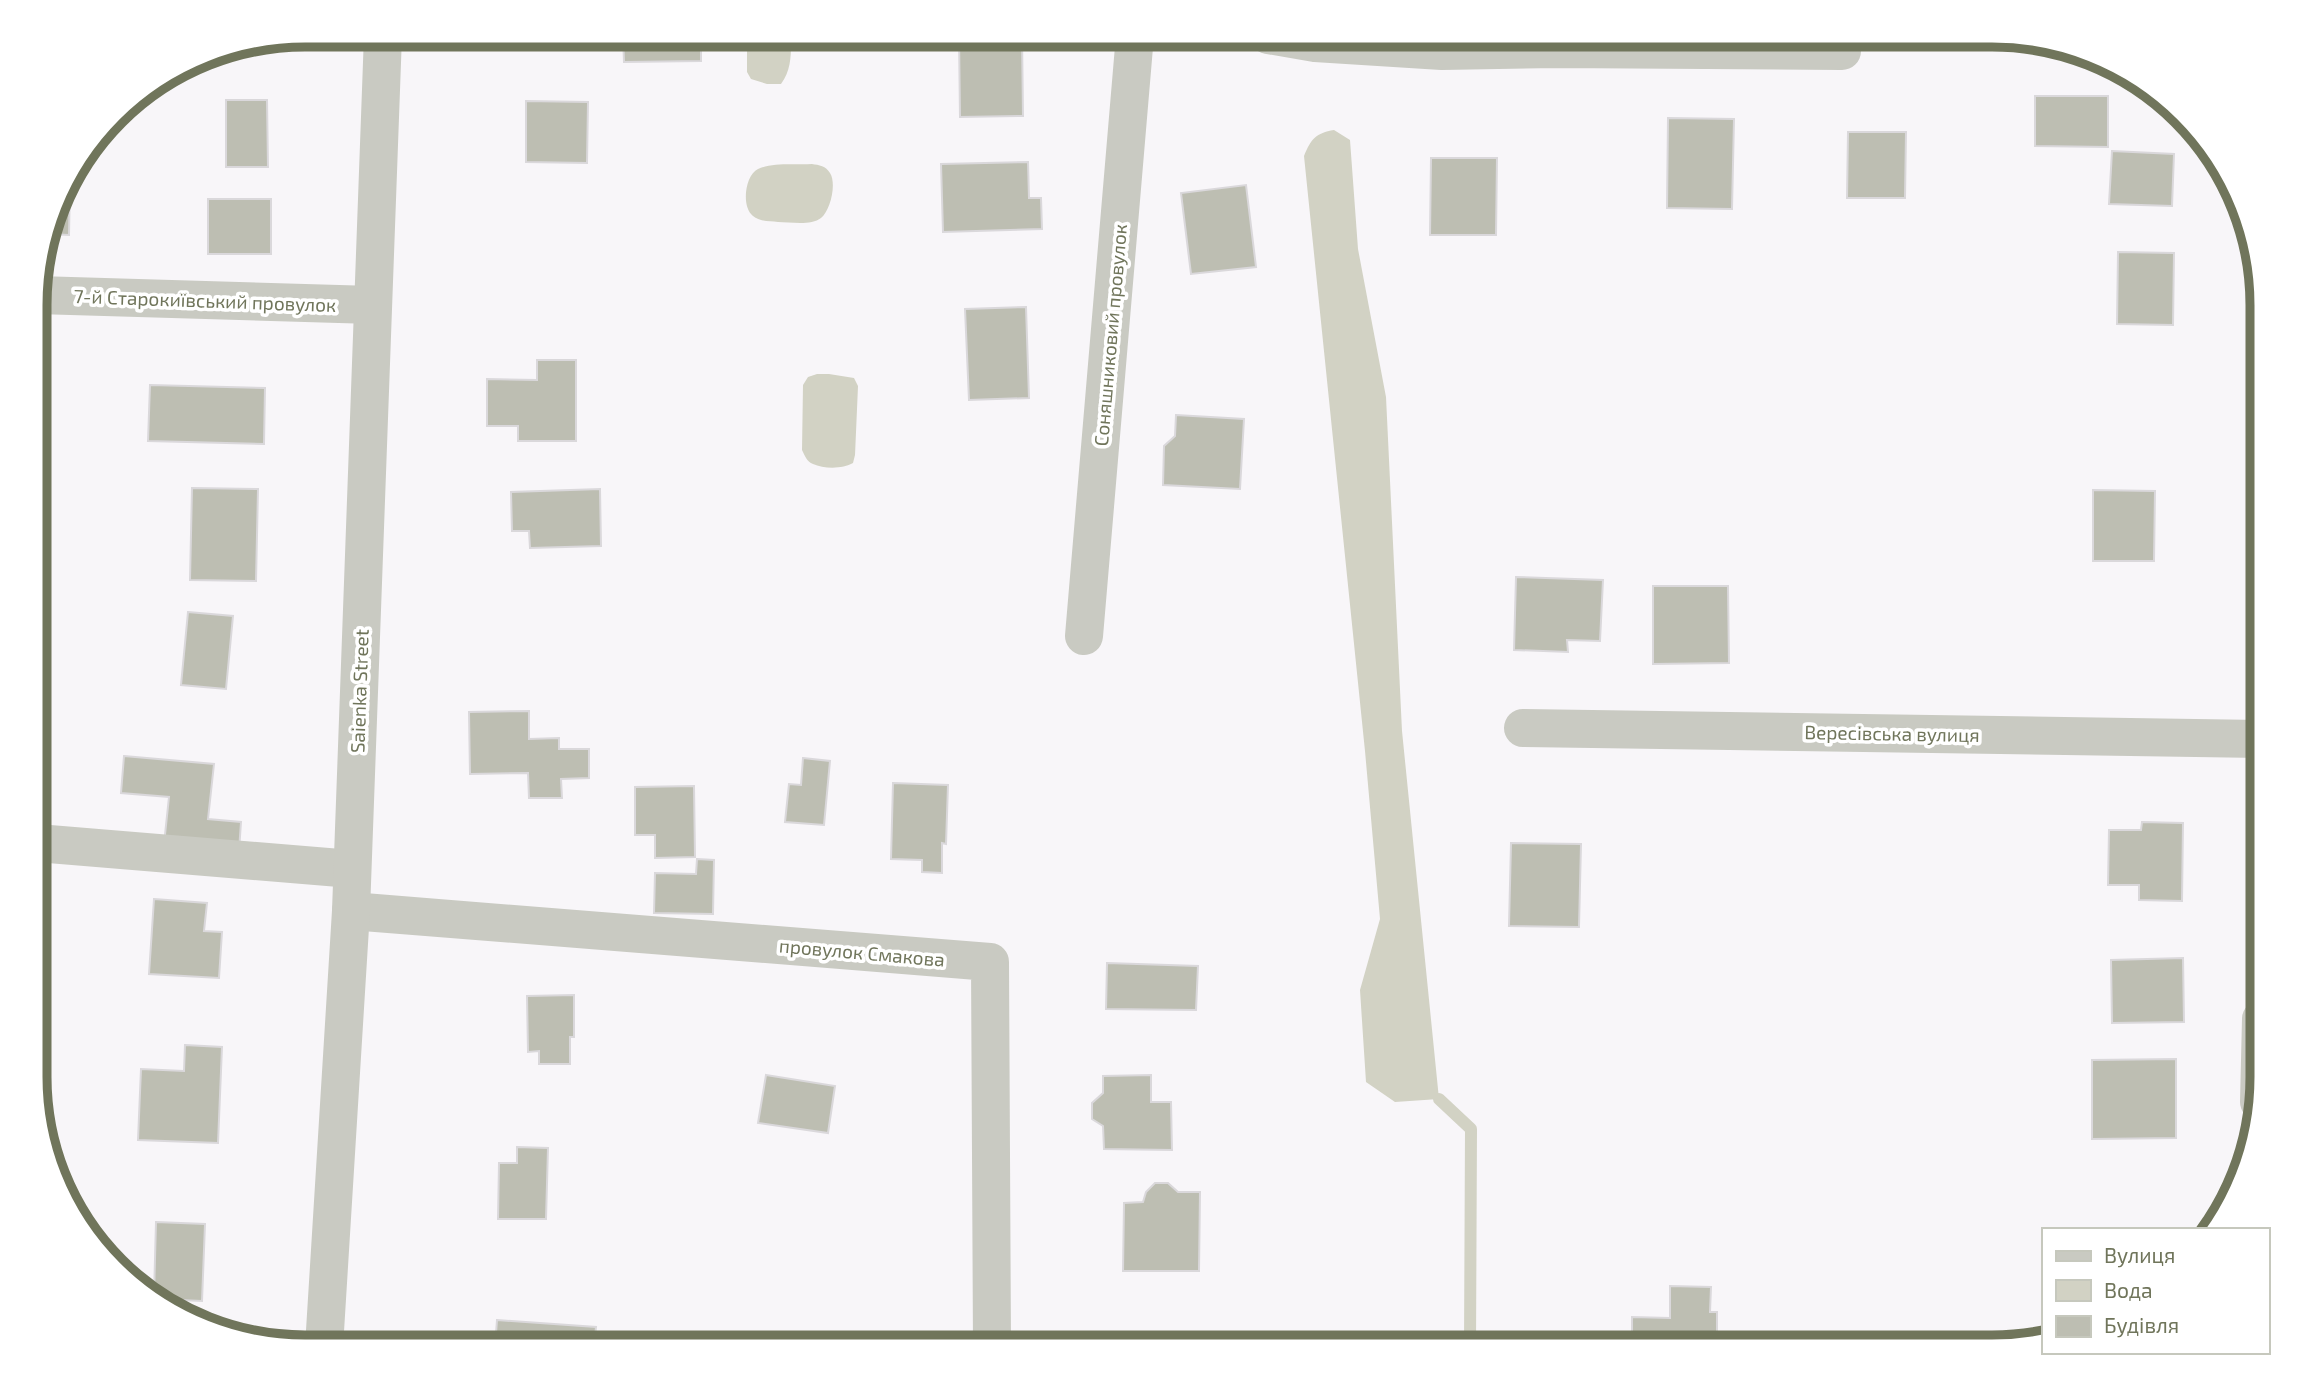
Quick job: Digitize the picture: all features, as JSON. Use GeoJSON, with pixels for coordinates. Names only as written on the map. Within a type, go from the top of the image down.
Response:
{"type":"FeatureCollection","features":[{"type":"Feature","properties":{"kind":"street","name":"Saienka Street"},"geometry":{"type":"LineString","coordinates":[[325,1335],[351,911],[383,47]]}},
{"type":"Feature","properties":{"kind":"street","name":"Соняшниковий провулок"},"geometry":{"type":"LineString","coordinates":[[1084,636],[1134,47]]}},
{"type":"Feature","properties":{"kind":"street"},"geometry":{"type":"LineString","coordinates":[[1378,47],[1442,51],[1557,48],[1842,51]]}},
{"type":"Feature","properties":{"kind":"street","name":"7-й Старокиївський провулок"},"geometry":{"type":"LineString","coordinates":[[48,295],[373,305]]}},
{"type":"Feature","properties":{"kind":"street","name":"Вересівська вулиця"},"geometry":{"type":"LineString","coordinates":[[1524,728],[2250,739]]}},
{"type":"Feature","properties":{"kind":"street"},"geometry":{"type":"LineString","coordinates":[[47,844],[352,869]]}},
{"type":"Feature","properties":{"kind":"street","name":"провулок Смакова"},"geometry":{"type":"LineString","coordinates":[[351,911],[990,962],[992,1335]]}},
{"type":"Feature","properties":{"kind":"water"},"geometry":{"type":"Polygon","coordinates":[[[747,47],[791,47],[789,67],[781,84],[767,84],[751,79],[747,72],[747,47]]]}},
{"type":"Feature","properties":{"kind":"water"},"geometry":{"type":"Polygon","coordinates":[[[1334,130],[1350,140],[1358,249],[1386,397],[1402,731],[1439,1099],[1395,1102],[1366,1082],[1360,990],[1380,919],[1304,156],[1315,138],[1334,130]]]}},
{"type":"Feature","properties":{"kind":"water"},"geometry":{"type":"Polygon","coordinates":[[[812,164],[826,169],[833,184],[832,197],[821,218],[806,223],[768,221],[756,218],[749,212],[746,191],[754,172],[777,165],[812,164]]]}},
{"type":"Feature","properties":{"kind":"water"},"geometry":{"type":"Polygon","coordinates":[[[817,374],[854,378],[858,386],[855,455],[853,463],[849,465],[833,468],[817,466],[809,462],[802,450],[803,385],[808,377],[817,374]]]}},
{"type":"Feature","properties":{"kind":"building"},"geometry":{"type":"Polygon","coordinates":[[[623,47],[728,47],[701,50],[701,61],[624,62],[623,47]]]}},
{"type":"Feature","properties":{"kind":"building"},"geometry":{"type":"Polygon","coordinates":[[[959,47],[1022,47],[1023,116],[960,117],[959,47]]]}},
{"type":"Feature","properties":{"kind":"building"},"geometry":{"type":"Polygon","coordinates":[[[2035,96],[2108,96],[2108,147],[2035,146],[2035,96]]]}},
{"type":"Feature","properties":{"kind":"building"},"geometry":{"type":"Polygon","coordinates":[[[226,100],[267,100],[268,167],[226,167],[226,100]]]}},
{"type":"Feature","properties":{"kind":"building"},"geometry":{"type":"Polygon","coordinates":[[[526,101],[588,102],[587,163],[526,162],[526,101]]]}},
{"type":"Feature","properties":{"kind":"building"},"geometry":{"type":"Polygon","coordinates":[[[1668,118],[1734,119],[1732,209],[1667,208],[1668,118]]]}},
{"type":"Feature","properties":{"kind":"building"},"geometry":{"type":"Polygon","coordinates":[[[1848,132],[1906,132],[1905,198],[1847,198],[1848,132]]]}},
{"type":"Feature","properties":{"kind":"building"},"geometry":{"type":"Polygon","coordinates":[[[2112,151],[2174,154],[2172,206],[2109,204],[2112,151]]]}},
{"type":"Feature","properties":{"kind":"building"},"geometry":{"type":"Polygon","coordinates":[[[1431,158],[1497,158],[1496,235],[1430,235],[1431,158]]]}},
{"type":"Feature","properties":{"kind":"building"},"geometry":{"type":"Polygon","coordinates":[[[1028,162],[1029,198],[1041,198],[1042,229],[943,232],[941,164],[1028,162]]]}},
{"type":"Feature","properties":{"kind":"building"},"geometry":{"type":"Polygon","coordinates":[[[1246,185],[1256,267],[1191,274],[1181,193],[1246,185]]]}},
{"type":"Feature","properties":{"kind":"building"},"geometry":{"type":"Polygon","coordinates":[[[208,199],[271,199],[271,254],[208,254],[208,199]]]}},
{"type":"Feature","properties":{"kind":"building"},"geometry":{"type":"Polygon","coordinates":[[[70,200],[69,235],[57,234],[70,200]]]}},
{"type":"Feature","properties":{"kind":"building"},"geometry":{"type":"Polygon","coordinates":[[[2118,252],[2174,253],[2173,325],[2117,324],[2118,252]]]}},
{"type":"Feature","properties":{"kind":"building"},"geometry":{"type":"Polygon","coordinates":[[[1026,307],[1029,398],[969,400],[965,309],[1026,307]]]}},
{"type":"Feature","properties":{"kind":"building"},"geometry":{"type":"Polygon","coordinates":[[[537,360],[576,360],[576,441],[518,441],[518,426],[487,426],[487,379],[537,380],[537,360]]]}},
{"type":"Feature","properties":{"kind":"building"},"geometry":{"type":"Polygon","coordinates":[[[150,385],[265,388],[264,444],[148,441],[150,385]]]}},
{"type":"Feature","properties":{"kind":"building"},"geometry":{"type":"Polygon","coordinates":[[[1176,415],[1244,419],[1240,489],[1163,485],[1164,446],[1175,436],[1176,415]]]}},
{"type":"Feature","properties":{"kind":"building"},"geometry":{"type":"Polygon","coordinates":[[[192,488],[258,489],[256,581],[190,580],[192,488]]]}},
{"type":"Feature","properties":{"kind":"building"},"geometry":{"type":"Polygon","coordinates":[[[600,489],[601,546],[530,548],[529,531],[512,531],[511,492],[600,489]]]}},
{"type":"Feature","properties":{"kind":"building"},"geometry":{"type":"Polygon","coordinates":[[[2093,490],[2155,491],[2154,561],[2093,561],[2093,490]]]}},
{"type":"Feature","properties":{"kind":"building"},"geometry":{"type":"Polygon","coordinates":[[[1516,577],[1603,580],[1600,641],[1567,640],[1568,652],[1514,650],[1516,577]]]}},
{"type":"Feature","properties":{"kind":"building"},"geometry":{"type":"Polygon","coordinates":[[[1653,586],[1728,586],[1729,663],[1653,664],[1653,586]]]}},
{"type":"Feature","properties":{"kind":"building"},"geometry":{"type":"Polygon","coordinates":[[[188,612],[233,616],[226,689],[181,685],[188,612]]]}},
{"type":"Feature","properties":{"kind":"building"},"geometry":{"type":"Polygon","coordinates":[[[529,711],[529,739],[559,738],[559,749],[589,749],[589,778],[561,779],[562,798],[529,798],[528,773],[470,774],[469,712],[529,711]]]}},
{"type":"Feature","properties":{"kind":"building"},"geometry":{"type":"Polygon","coordinates":[[[124,756],[214,764],[208,819],[241,822],[239,851],[164,844],[169,797],[121,793],[124,756]]]}},
{"type":"Feature","properties":{"kind":"building"},"geometry":{"type":"Polygon","coordinates":[[[803,758],[830,761],[824,825],[785,822],[789,784],[801,785],[803,758]]]}},
{"type":"Feature","properties":{"kind":"building"},"geometry":{"type":"Polygon","coordinates":[[[893,783],[948,785],[942,873],[922,872],[922,860],[891,859],[893,783]]]}},
{"type":"Feature","properties":{"kind":"building"},"geometry":{"type":"Polygon","coordinates":[[[694,786],[695,857],[655,858],[655,835],[635,835],[635,787],[694,786]]]}},
{"type":"Feature","properties":{"kind":"building"},"geometry":{"type":"Polygon","coordinates":[[[2142,822],[2183,823],[2182,901],[2139,900],[2139,885],[2108,885],[2109,830],[2141,830],[2142,822]]]}},
{"type":"Feature","properties":{"kind":"building"},"geometry":{"type":"Polygon","coordinates":[[[1511,843],[1581,844],[1579,927],[1509,926],[1511,843]]]}},
{"type":"Feature","properties":{"kind":"building"},"geometry":{"type":"Polygon","coordinates":[[[697,859],[714,860],[713,914],[654,913],[655,873],[696,874],[697,859]]]}},
{"type":"Feature","properties":{"kind":"building"},"geometry":{"type":"Polygon","coordinates":[[[154,899],[207,903],[204,931],[222,932],[219,978],[149,974],[154,899]]]}},
{"type":"Feature","properties":{"kind":"building"},"geometry":{"type":"Polygon","coordinates":[[[2183,958],[2184,1022],[2112,1023],[2111,960],[2183,958]]]}},
{"type":"Feature","properties":{"kind":"building"},"geometry":{"type":"Polygon","coordinates":[[[1107,963],[1198,966],[1196,1010],[1106,1009],[1107,963]]]}},
{"type":"Feature","properties":{"kind":"building"},"geometry":{"type":"Polygon","coordinates":[[[574,995],[574,1037],[570,1037],[570,1064],[539,1064],[539,1051],[528,1052],[527,996],[574,995]]]}},
{"type":"Feature","properties":{"kind":"building"},"geometry":{"type":"Polygon","coordinates":[[[185,1045],[222,1047],[218,1143],[138,1140],[141,1069],[184,1071],[185,1045]]]}},
{"type":"Feature","properties":{"kind":"building"},"geometry":{"type":"Polygon","coordinates":[[[2176,1059],[2176,1138],[2092,1139],[2092,1060],[2176,1059]]]}},
{"type":"Feature","properties":{"kind":"building"},"geometry":{"type":"Polygon","coordinates":[[[766,1075],[835,1086],[828,1133],[758,1123],[766,1075]]]}},
{"type":"Feature","properties":{"kind":"building"},"geometry":{"type":"Polygon","coordinates":[[[1151,1075],[1151,1102],[1171,1102],[1172,1150],[1104,1149],[1103,1126],[1092,1119],[1092,1103],[1103,1093],[1103,1076],[1151,1075]]]}},
{"type":"Feature","properties":{"kind":"building"},"geometry":{"type":"Polygon","coordinates":[[[517,1147],[548,1148],[546,1219],[498,1219],[499,1163],[517,1163],[517,1147]]]}},
{"type":"Feature","properties":{"kind":"building"},"geometry":{"type":"Polygon","coordinates":[[[1155,1183],[1168,1183],[1178,1192],[1200,1192],[1199,1271],[1123,1271],[1124,1203],[1143,1202],[1146,1192],[1155,1183]]]}},
{"type":"Feature","properties":{"kind":"building"},"geometry":{"type":"Polygon","coordinates":[[[156,1222],[205,1224],[202,1301],[176,1300],[154,1286],[156,1222]]]}},
{"type":"Feature","properties":{"kind":"building"},"geometry":{"type":"Polygon","coordinates":[[[1670,1286],[1711,1287],[1710,1312],[1717,1312],[1717,1335],[1632,1335],[1632,1317],[1670,1318],[1670,1286]]]}},
{"type":"Feature","properties":{"kind":"building"},"geometry":{"type":"Polygon","coordinates":[[[497,1320],[596,1327],[595,1335],[496,1335],[497,1320]]]}},
{"type":"Feature","properties":{"kind":"waterway"},"geometry":{"type":"LineString","coordinates":[[1439,1099],[1471,1129],[1470,1335]]}}]}
